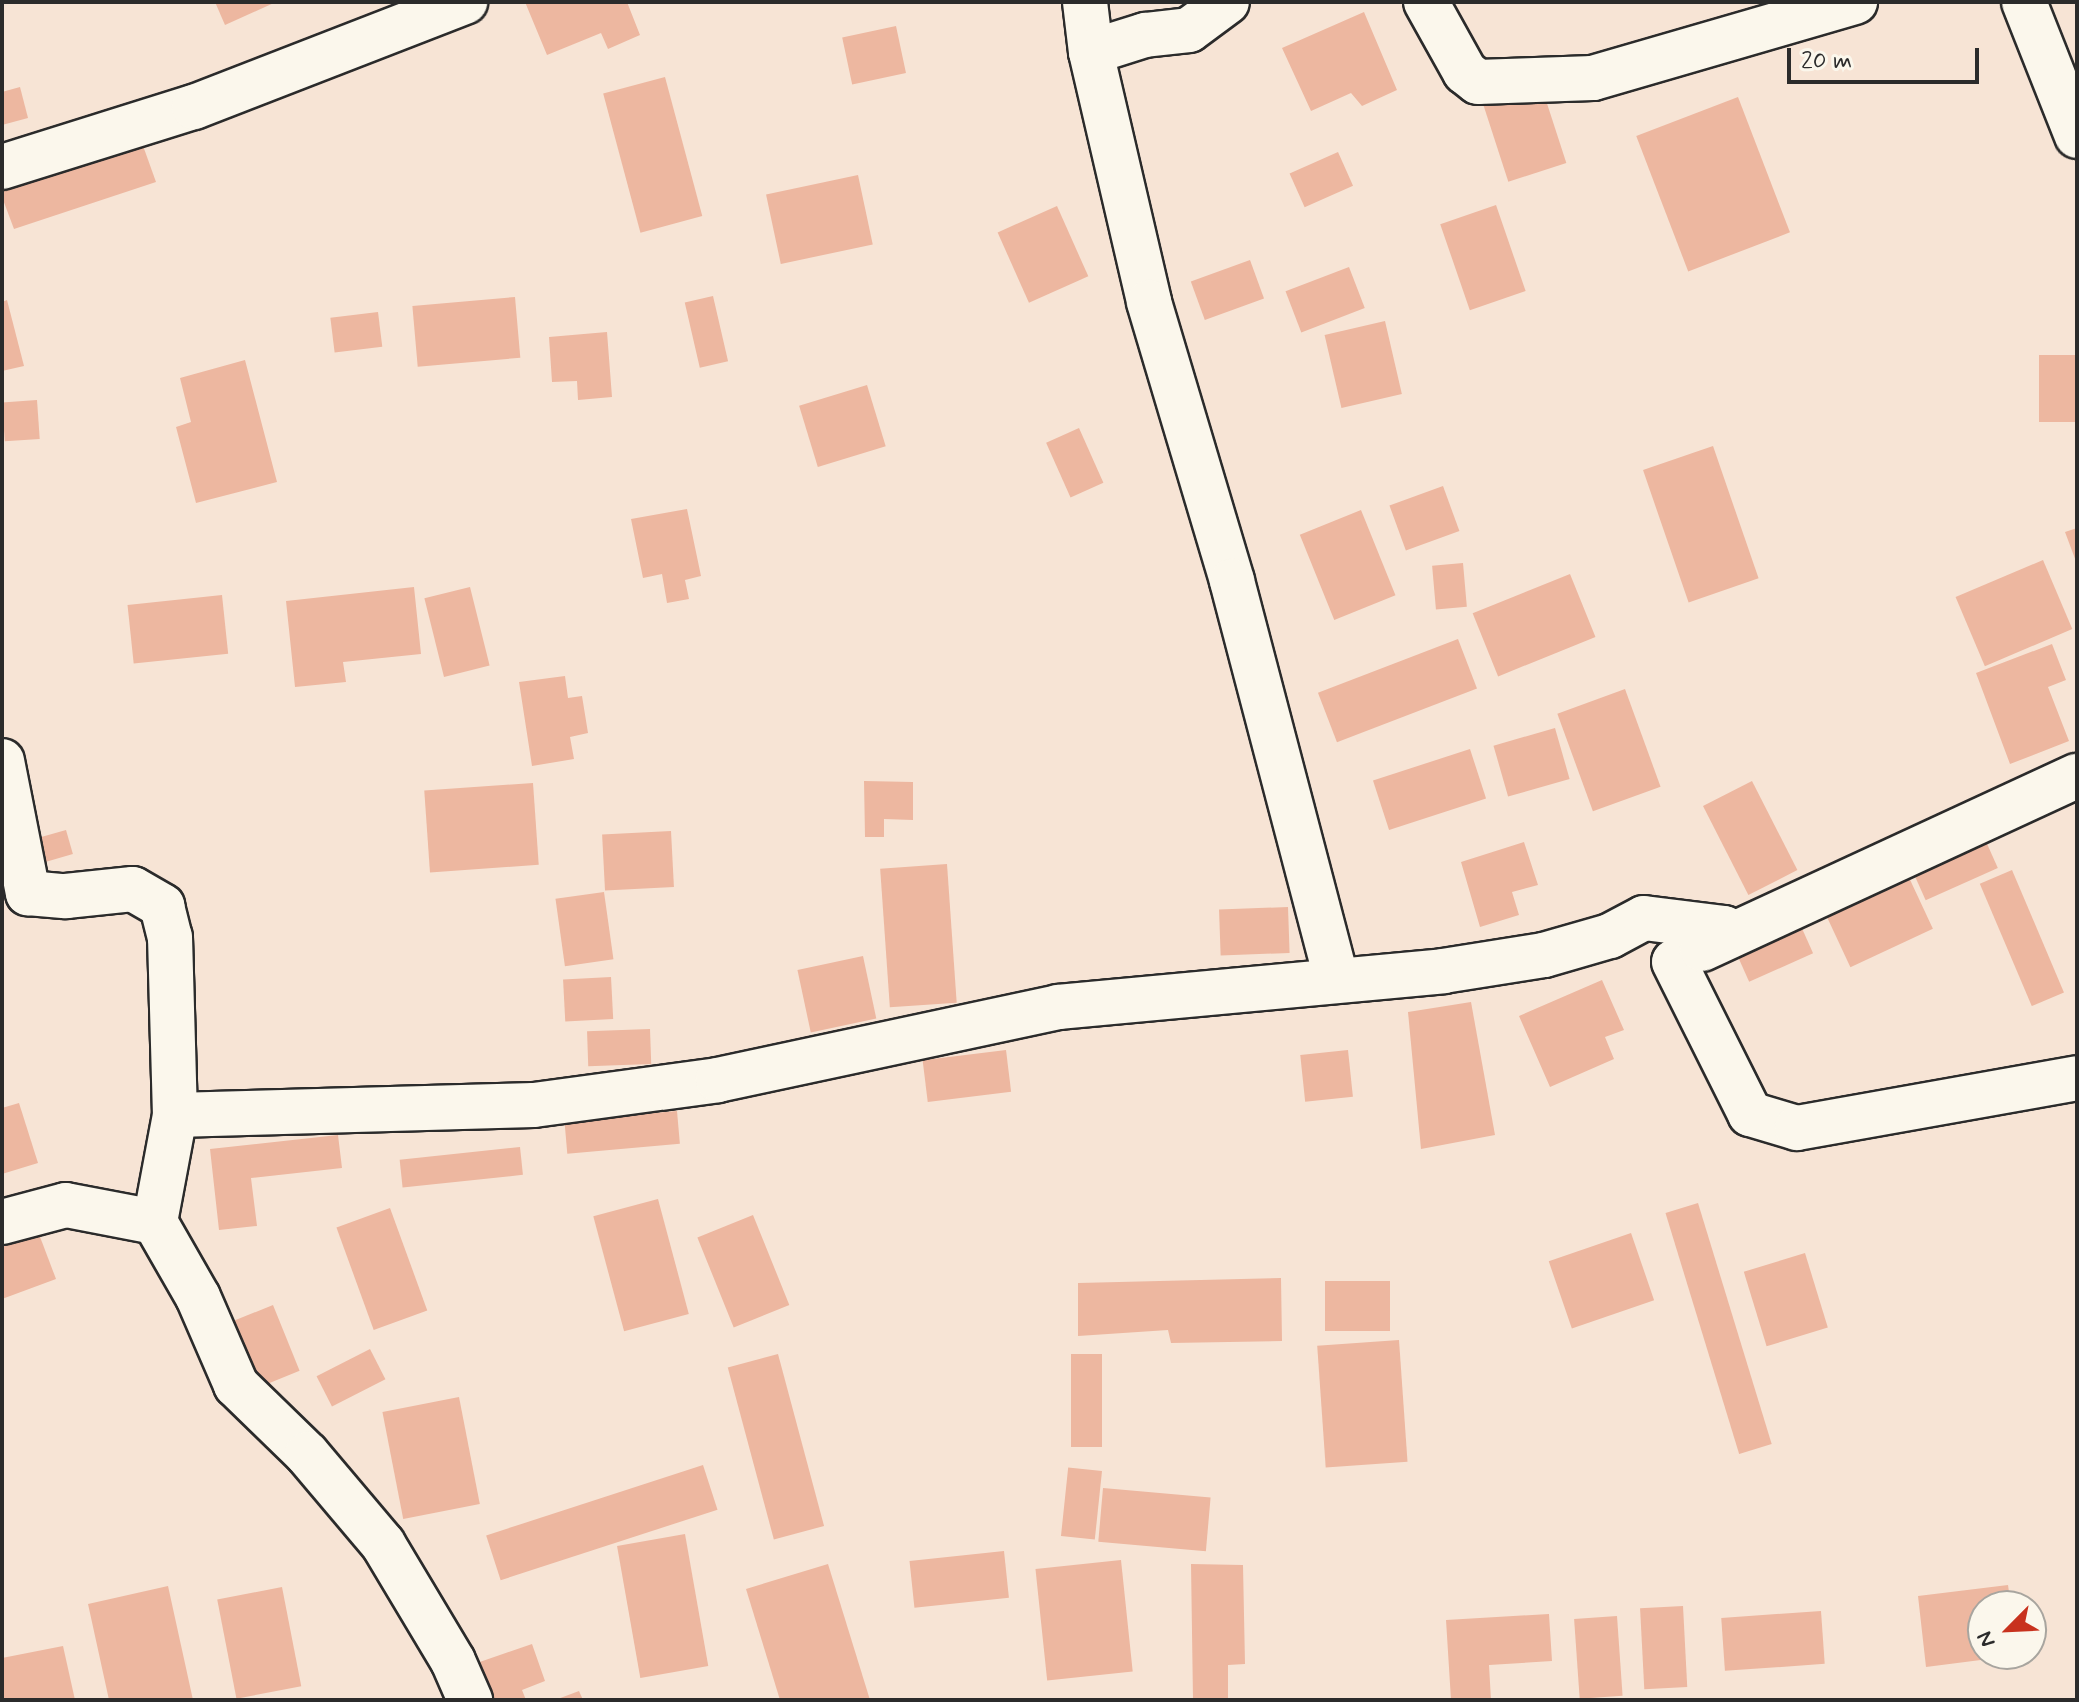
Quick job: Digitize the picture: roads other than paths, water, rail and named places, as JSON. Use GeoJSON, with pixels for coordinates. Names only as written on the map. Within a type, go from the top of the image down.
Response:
{"type":"FeatureCollection","features":[{"type":"Feature","properties":{"kind":"street"},"geometry":{"type":"LineString","coordinates":[[2,167],[194,107],[465,2]]}},
{"type":"Feature","properties":{"kind":"street"},"geometry":{"type":"LineString","coordinates":[[1085,2],[1091,52],[1149,302],[1232,581],[1337,980]]}},
{"type":"Feature","properties":{"kind":"street"},"geometry":{"type":"LineString","coordinates":[[1091,52],[1145,35],[1189,30],[1227,2]]}},
{"type":"Feature","properties":{"kind":"street"},"geometry":{"type":"LineString","coordinates":[[1426,2],[1465,72],[1478,82],[1593,78],[1855,2]]}},
{"type":"Feature","properties":{"kind":"street"},"geometry":{"type":"LineString","coordinates":[[2024,2],[2077,136]]}},
{"type":"Feature","properties":{"kind":"street"},"geometry":{"type":"LineString","coordinates":[[2,761],[28,893],[66,896],[133,889],[162,906],[170,937],[175,1115],[155,1222],[198,1297],[236,1385],[307,1454],[383,1544],[453,1661],[470,1700]]}},
{"type":"Feature","properties":{"kind":"street"},"geometry":{"type":"LineString","coordinates":[[1674,962],[2077,776]]}},
{"type":"Feature","properties":{"kind":"street"},"geometry":{"type":"LineString","coordinates":[[175,1115],[534,1105],[718,1080],[1058,1007],[1337,980],[1544,955],[1610,936],[1644,918],[1724,928],[1674,962]]}},
{"type":"Feature","properties":{"kind":"street"},"geometry":{"type":"LineString","coordinates":[[1674,962],[1750,1114],[1797,1128],[1850,1115],[2077,1078]]}},
{"type":"Feature","properties":{"kind":"street"},"geometry":{"type":"LineString","coordinates":[[2,1222],[66,1205],[155,1222]]}}]}
